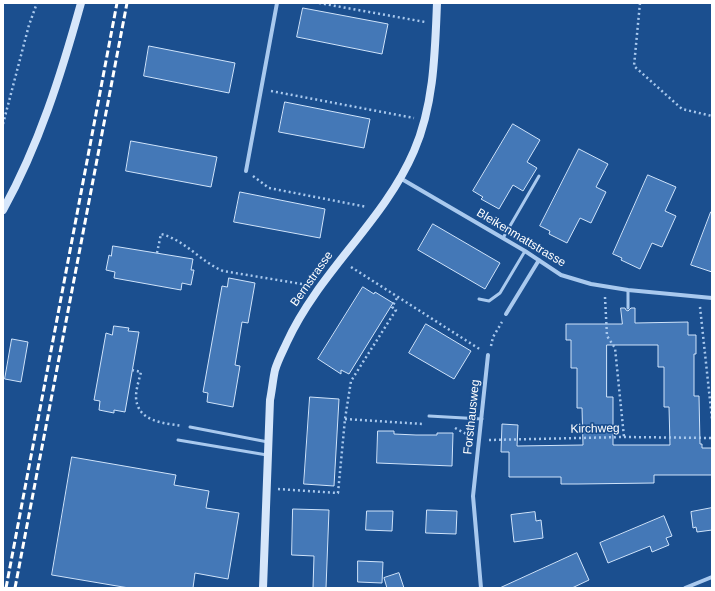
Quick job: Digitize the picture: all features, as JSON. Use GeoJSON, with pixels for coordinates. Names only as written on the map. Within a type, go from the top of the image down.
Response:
{"type":"FeatureCollection","features":[{"type":"Feature","properties":{"kind":"street"},"geometry":{"type":"LineString","coordinates":[[3,210],[29,159],[50,107],[81,3]]}},
{"type":"Feature","properties":{"kind":"street"},"geometry":{"type":"LineString","coordinates":[[246,171],[277,3]]}},
{"type":"Feature","properties":{"kind":"street","name":"Bernstrasse"},"geometry":{"type":"LineString","coordinates":[[263,588],[270,400],[276,369],[293,330],[320,287],[380,209],[400,178],[414,152],[425,120],[432,77],[437,3]]}},
{"type":"Feature","properties":{"kind":"street","name":"Bleikenmattstrasse"},"geometry":{"type":"LineString","coordinates":[[400,178],[525,251],[560,275],[591,284],[628,290],[712,298]]}},
{"type":"Feature","properties":{"kind":"street"},"geometry":{"type":"LineString","coordinates":[[506,314],[539,260]]}},
{"type":"Feature","properties":{"kind":"street","name":"Forsthausweg"},"geometry":{"type":"LineString","coordinates":[[481,588],[473,496],[488,354]]}},
{"type":"Feature","properties":{"kind":"street"},"geometry":{"type":"LineString","coordinates":[[685,588],[712,577]]}},
{"type":"Feature","properties":{"kind":"lane"},"geometry":{"type":"LineString","coordinates":[[503,239],[539,176]]}},
{"type":"Feature","properties":{"kind":"lane"},"geometry":{"type":"LineString","coordinates":[[478,299],[489,301],[500,293],[525,251]]}},
{"type":"Feature","properties":{"kind":"lane"},"geometry":{"type":"LineString","coordinates":[[628,290],[628,308]]}},
{"type":"Feature","properties":{"kind":"lane"},"geometry":{"type":"LineString","coordinates":[[429,416],[482,419]]}},
{"type":"Feature","properties":{"kind":"lane"},"geometry":{"type":"LineString","coordinates":[[190,428],[268,442]]}},
{"type":"Feature","properties":{"kind":"lane"},"geometry":{"type":"LineString","coordinates":[[178,440],[268,456]]}},
{"type":"Feature","properties":{"kind":"path"},"geometry":{"type":"LineString","coordinates":[[3,124],[29,25],[37,3]]}},
{"type":"Feature","properties":{"kind":"path"},"geometry":{"type":"LineString","coordinates":[[319,3],[436,24]]}},
{"type":"Feature","properties":{"kind":"path"},"geometry":{"type":"LineString","coordinates":[[640,3],[634,66],[682,108],[712,116]]}},
{"type":"Feature","properties":{"kind":"path"},"geometry":{"type":"LineString","coordinates":[[261,89],[425,120]]}},
{"type":"Feature","properties":{"kind":"path"},"geometry":{"type":"LineString","coordinates":[[246,171],[269,188],[380,209]]}},
{"type":"Feature","properties":{"kind":"path"},"geometry":{"type":"LineString","coordinates":[[157,253],[161,234],[170,236],[213,267],[223,271],[320,287]]}},
{"type":"Feature","properties":{"kind":"path"},"geometry":{"type":"LineString","coordinates":[[340,260],[397,298],[488,354],[493,337],[506,314]]}},
{"type":"Feature","properties":{"kind":"path"},"geometry":{"type":"LineString","coordinates":[[605,286],[607,336],[615,348],[624,437]]}},
{"type":"Feature","properties":{"kind":"path"},"geometry":{"type":"LineString","coordinates":[[699,296],[712,419]]}},
{"type":"Feature","properties":{"kind":"path"},"geometry":{"type":"LineString","coordinates":[[267,488],[338,493],[345,419],[352,381],[396,310],[392,307],[397,298]]}},
{"type":"Feature","properties":{"kind":"path"},"geometry":{"type":"LineString","coordinates":[[132,370],[141,372],[136,397],[139,408],[146,416],[153,421],[190,428]]}},
{"type":"Feature","properties":{"kind":"path"},"geometry":{"type":"LineString","coordinates":[[345,419],[428,425]]}},
{"type":"Feature","properties":{"kind":"path"},"geometry":{"type":"LineString","coordinates":[[451,426],[479,440]]}},
{"type":"Feature","properties":{"kind":"path","name":"Kirchweg"},"geometry":{"type":"LineString","coordinates":[[479,440],[624,437],[712,438]]}},
{"type":"Feature","properties":{"kind":"building"},"geometry":{"type":"Polygon","coordinates":[[[303,8],[388,24],[382,54],[297,37],[303,8]]]}},
{"type":"Feature","properties":{"kind":"building"},"geometry":{"type":"Polygon","coordinates":[[[149,46],[235,63],[229,93],[144,76],[149,46]]]}},
{"type":"Feature","properties":{"kind":"building"},"geometry":{"type":"Polygon","coordinates":[[[285,102],[370,119],[364,148],[279,132],[285,102]]]}},
{"type":"Feature","properties":{"kind":"building"},"geometry":{"type":"Polygon","coordinates":[[[513,124],[540,140],[527,162],[537,168],[523,191],[513,185],[499,209],[481,199],[483,197],[473,191],[513,124]]]}},
{"type":"Feature","properties":{"kind":"building"},"geometry":{"type":"Polygon","coordinates":[[[131,141],[217,157],[211,187],[126,171],[131,141]]]}},
{"type":"Feature","properties":{"kind":"building"},"geometry":{"type":"Polygon","coordinates":[[[579,149],[608,164],[596,187],[606,192],[591,223],[580,218],[567,243],[549,234],[550,231],[540,226],[579,149]]]}},
{"type":"Feature","properties":{"kind":"building"},"geometry":{"type":"Polygon","coordinates":[[[648,175],[676,187],[665,211],[676,216],[662,247],[652,243],[640,269],[621,260],[622,258],[613,254],[648,175]]]}},
{"type":"Feature","properties":{"kind":"building"},"geometry":{"type":"Polygon","coordinates":[[[240,192],[325,209],[320,238],[234,222],[240,192]]]}},
{"type":"Feature","properties":{"kind":"building"},"geometry":{"type":"Polygon","coordinates":[[[712,212],[712,272],[691,265],[712,212]]]}},
{"type":"Feature","properties":{"kind":"building"},"geometry":{"type":"Polygon","coordinates":[[[433,224],[500,263],[485,289],[418,250],[433,224]]]}},
{"type":"Feature","properties":{"kind":"building"},"geometry":{"type":"Polygon","coordinates":[[[113,246],[193,259],[191,270],[194,270],[191,285],[182,283],[181,290],[114,278],[115,272],[106,270],[109,255],[111,256],[113,246]]]}},
{"type":"Feature","properties":{"kind":"building"},"geometry":{"type":"Polygon","coordinates":[[[229,278],[255,283],[248,323],[242,322],[235,365],[240,366],[233,407],[207,402],[208,393],[203,392],[222,286],[227,287],[229,278]]]}},
{"type":"Feature","properties":{"kind":"building"},"geometry":{"type":"Polygon","coordinates":[[[363,287],[374,294],[375,292],[393,303],[349,374],[341,370],[341,374],[318,359],[363,287]]]}},
{"type":"Feature","properties":{"kind":"building"},"geometry":{"type":"Polygon","coordinates":[[[621,308],[625,308],[628,311],[631,308],[635,308],[635,323],[688,322],[688,335],[696,335],[696,354],[694,354],[694,396],[699,396],[700,444],[702,444],[702,448],[712,448],[712,475],[654,475],[654,483],[578,484],[561,484],[561,477],[509,477],[509,452],[501,452],[502,424],[518,425],[517,446],[583,445],[582,408],[577,408],[577,368],[571,368],[571,340],[566,340],[566,324],[622,324],[621,308]],[[607,345],[607,397],[613,397],[613,445],[670,445],[669,407],[664,407],[664,367],[658,367],[658,345],[607,345]]]}},
{"type":"Feature","properties":{"kind":"building"},"geometry":{"type":"Polygon","coordinates":[[[426,324],[471,351],[454,379],[409,353],[426,324]]]}},
{"type":"Feature","properties":{"kind":"building"},"geometry":{"type":"Polygon","coordinates":[[[114,326],[129,328],[128,331],[139,332],[125,412],[114,410],[114,413],[99,410],[100,401],[94,400],[106,333],[112,335],[114,326]]]}},
{"type":"Feature","properties":{"kind":"building"},"geometry":{"type":"Polygon","coordinates":[[[12,339],[28,342],[21,382],[5,379],[12,339]]]}},
{"type":"Feature","properties":{"kind":"building"},"geometry":{"type":"Polygon","coordinates":[[[310,397],[339,399],[334,486],[304,484],[310,397]]]}},
{"type":"Feature","properties":{"kind":"building"},"geometry":{"type":"Polygon","coordinates":[[[378,431],[394,431],[394,434],[416,435],[453,433],[452,466],[377,463],[378,431]]]}},
{"type":"Feature","properties":{"kind":"building"},"geometry":{"type":"Polygon","coordinates":[[[72,457],[176,475],[174,485],[209,491],[206,508],[239,513],[228,579],[195,573],[193,588],[129,588],[52,575],[72,457]]]}},
{"type":"Feature","properties":{"kind":"building"},"geometry":{"type":"Polygon","coordinates":[[[712,508],[712,530],[697,532],[696,527],[693,528],[691,512],[712,508]]]}},
{"type":"Feature","properties":{"kind":"building"},"geometry":{"type":"Polygon","coordinates":[[[293,509],[329,510],[326,588],[313,588],[314,556],[292,555],[293,509]]]}},
{"type":"Feature","properties":{"kind":"building"},"geometry":{"type":"Polygon","coordinates":[[[427,510],[457,511],[456,534],[426,533],[427,510]]]}},
{"type":"Feature","properties":{"kind":"building"},"geometry":{"type":"Polygon","coordinates":[[[367,511],[393,511],[392,531],[366,530],[367,511]]]}},
{"type":"Feature","properties":{"kind":"building"},"geometry":{"type":"Polygon","coordinates":[[[535,512],[536,521],[541,520],[543,538],[514,542],[511,515],[535,512]]]}},
{"type":"Feature","properties":{"kind":"building"},"geometry":{"type":"Polygon","coordinates":[[[664,516],[672,536],[666,538],[669,545],[652,552],[650,546],[608,563],[600,543],[664,516]]]}},
{"type":"Feature","properties":{"kind":"building"},"geometry":{"type":"Polygon","coordinates":[[[577,553],[589,580],[572,588],[500,588],[577,553]]]}},
{"type":"Feature","properties":{"kind":"building"},"geometry":{"type":"Polygon","coordinates":[[[358,561],[383,562],[382,583],[358,582],[358,561]]]}},
{"type":"Feature","properties":{"kind":"building"},"geometry":{"type":"Polygon","coordinates":[[[399,573],[404,588],[387,588],[384,578],[399,573]]]}},
{"type":"Feature","properties":{"kind":"railway"},"geometry":{"type":"LineString","coordinates":[[6,588],[117,3]]}},
{"type":"Feature","properties":{"kind":"railway"},"geometry":{"type":"LineString","coordinates":[[15,588],[127,3]]}}]}
